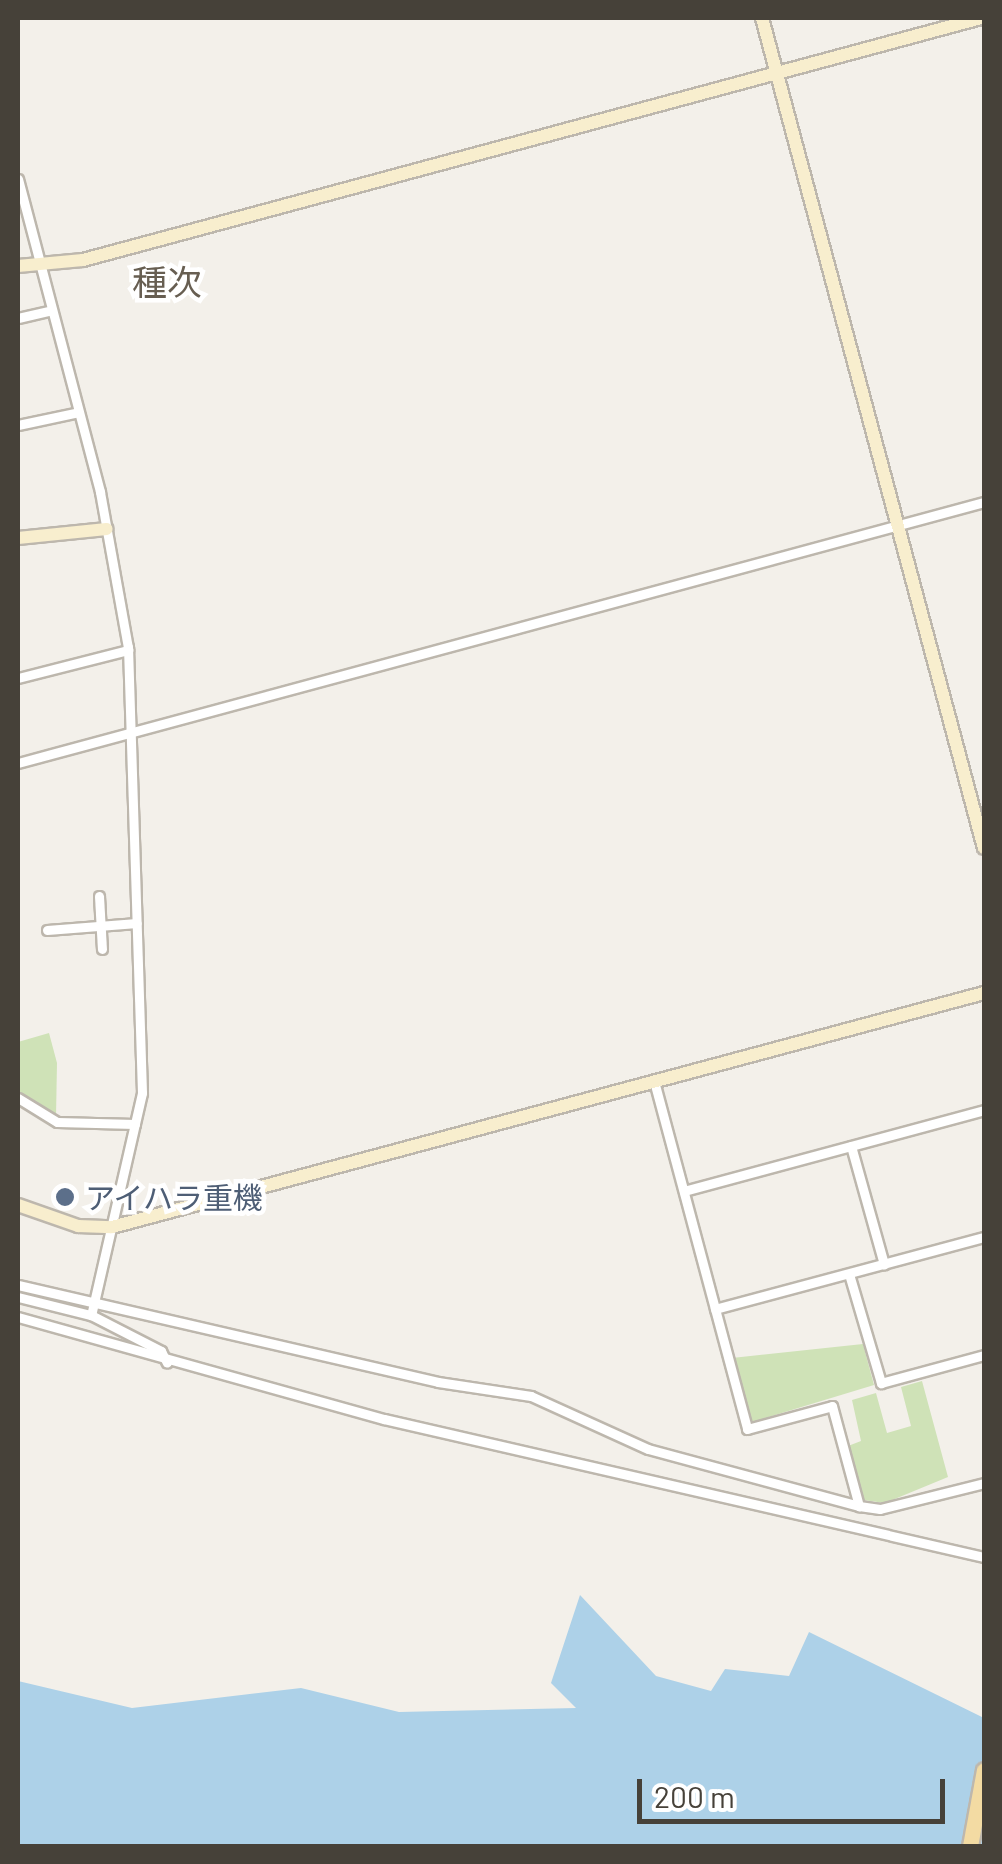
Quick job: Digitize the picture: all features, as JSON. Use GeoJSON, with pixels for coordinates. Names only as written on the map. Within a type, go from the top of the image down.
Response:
{"type":"FeatureCollection","features":[{"type":"Feature","properties":{"kind":"main road"},"geometry":{"type":"LineString","coordinates":[[970,1846],[984,1770]]}},
{"type":"Feature","properties":{"kind":"street"},"geometry":{"type":"LineString","coordinates":[[762,18],[984,848]]}},
{"type":"Feature","properties":{"kind":"street"},"geometry":{"type":"LineString","coordinates":[[20,267],[41,266],[981,18]]}},
{"type":"Feature","properties":{"kind":"street"},"geometry":{"type":"LineString","coordinates":[[18,179],[107,529],[128,650],[142,1094],[97,1304],[91,1315]]}},
{"type":"Feature","properties":{"kind":"street"},"geometry":{"type":"LineString","coordinates":[[18,318],[52,310]]}},
{"type":"Feature","properties":{"kind":"street"},"geometry":{"type":"LineString","coordinates":[[18,425],[79,412]]}},
{"type":"Feature","properties":{"kind":"street"},"geometry":{"type":"LineString","coordinates":[[18,763],[984,502]]}},
{"type":"Feature","properties":{"kind":"street"},"geometry":{"type":"LineString","coordinates":[[18,538],[107,529]]}},
{"type":"Feature","properties":{"kind":"street"},"geometry":{"type":"LineString","coordinates":[[18,678],[128,650]]}},
{"type":"Feature","properties":{"kind":"street"},"geometry":{"type":"LineString","coordinates":[[99,896],[102,950]]}},
{"type":"Feature","properties":{"kind":"street"},"geometry":{"type":"LineString","coordinates":[[46,930],[137,923]]}},
{"type":"Feature","properties":{"kind":"street"},"geometry":{"type":"LineString","coordinates":[[18,1205],[92,1230],[112,1227],[984,993]]}},
{"type":"Feature","properties":{"kind":"street"},"geometry":{"type":"LineString","coordinates":[[654,1081],[747,1429],[832,1406],[859,1506]]}},
{"type":"Feature","properties":{"kind":"street"},"geometry":{"type":"LineString","coordinates":[[18,1098],[57,1122],[135,1124]]}},
{"type":"Feature","properties":{"kind":"street"},"geometry":{"type":"LineString","coordinates":[[684,1191],[984,1110]]}},
{"type":"Feature","properties":{"kind":"street"},"geometry":{"type":"LineString","coordinates":[[851,1146],[884,1264]]}},
{"type":"Feature","properties":{"kind":"street"},"geometry":{"type":"LineString","coordinates":[[716,1310],[984,1238]]}},
{"type":"Feature","properties":{"kind":"street"},"geometry":{"type":"LineString","coordinates":[[850,1274],[881,1384],[984,1355]]}},
{"type":"Feature","properties":{"kind":"street"},"geometry":{"type":"LineString","coordinates":[[18,1285],[438,1382],[531,1396],[648,1449],[859,1506],[880,1510],[984,1483]]}},
{"type":"Feature","properties":{"kind":"street"},"geometry":{"type":"LineString","coordinates":[[18,1297],[91,1315],[161,1351],[167,1363]]}},
{"type":"Feature","properties":{"kind":"street"},"geometry":{"type":"LineString","coordinates":[[18,1317],[167,1363],[984,1557]]}},
{"type":"Feature","properties":{"kind":"green space"},"geometry":{"type":"Polygon","coordinates":[[[49,1033],[57,1063],[56,1117],[18,1093],[18,1042],[49,1033]]]}},
{"type":"Feature","properties":{"kind":"green space"},"geometry":{"type":"Polygon","coordinates":[[[863,1344],[874,1385],[749,1423],[732,1358],[863,1344]]]}},
{"type":"Feature","properties":{"kind":"green space"},"geometry":{"type":"Polygon","coordinates":[[[922,1381],[948,1477],[885,1503],[863,1500],[848,1446],[861,1441],[852,1400],[876,1393],[887,1433],[911,1426],[901,1387],[922,1381]]]}},
{"type":"Feature","properties":{"kind":"water"},"geometry":{"type":"Polygon","coordinates":[[[580,1595],[656,1676],[711,1691],[725,1669],[789,1676],[809,1632],[984,1718],[984,1846],[18,1846],[18,1681],[132,1708],[301,1688],[399,1712],[576,1708],[551,1683],[580,1595]]]}},
{"type":"Feature","properties":{"kind":"place","name":"アイハラ重機"},"geometry":{"type":"Point","coordinates":[65,1197]}},
{"type":"Feature","properties":{"kind":"district","name":"種次"},"geometry":{"type":"Point","coordinates":[167,281]}}]}
